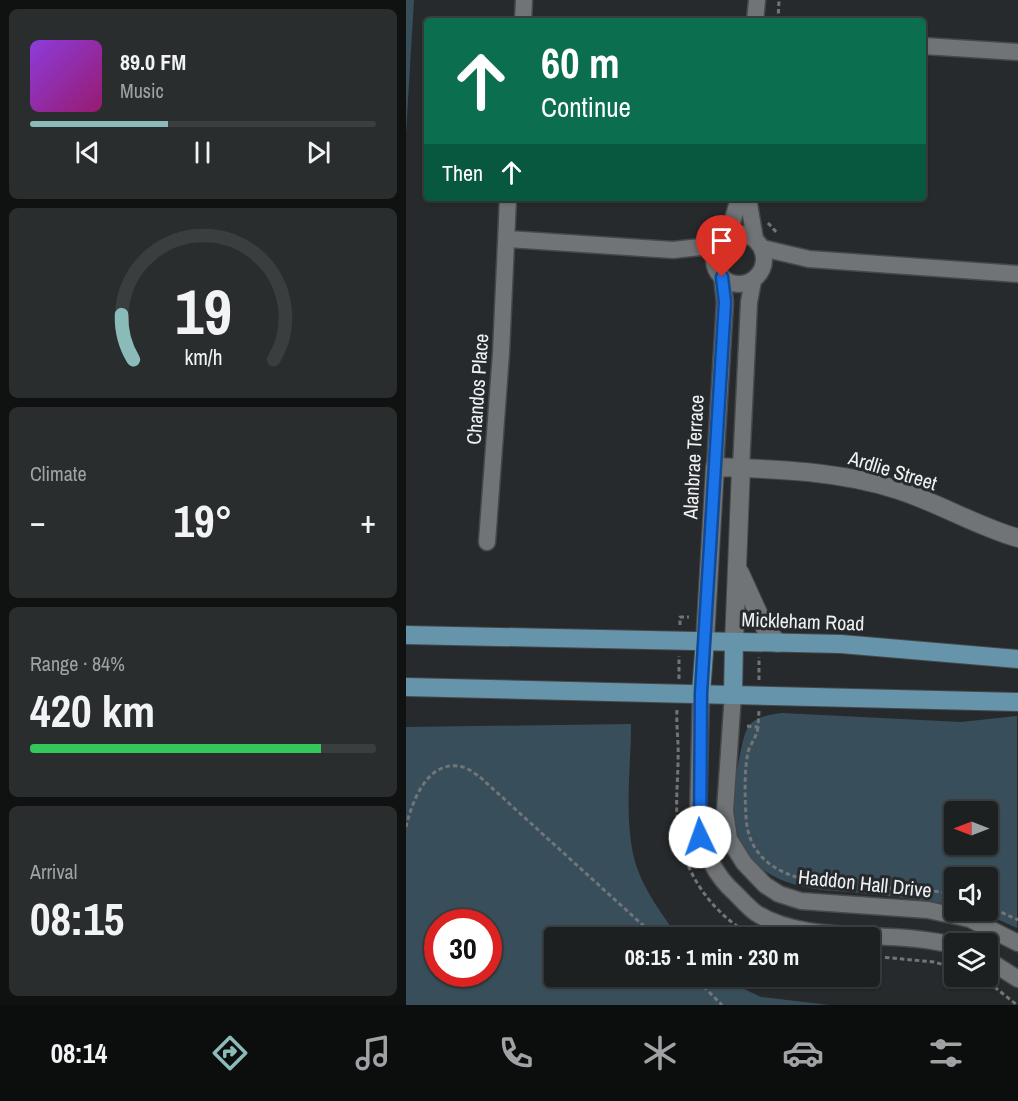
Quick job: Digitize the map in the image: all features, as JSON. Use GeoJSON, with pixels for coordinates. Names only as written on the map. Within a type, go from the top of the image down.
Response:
{"type":"FeatureCollection","features":[{"type":"Feature","properties":{"kind":"main road","name":"Mickleham Road"},"geometry":{"type":"LineString","coordinates":[[406,635],[853,645],[1018,659]]}},
{"type":"Feature","properties":{"kind":"main road"},"geometry":{"type":"LineString","coordinates":[[701,693],[705,640]]}},
{"type":"Feature","properties":{"kind":"main road"},"geometry":{"type":"LineString","coordinates":[[733,694],[734,642]]}},
{"type":"Feature","properties":{"kind":"main road"},"geometry":{"type":"LineString","coordinates":[[406,687],[1018,702]]}},
{"type":"Feature","properties":{"kind":"street"},"geometry":{"type":"LineString","coordinates":[[523,18],[524,0]]}},
{"type":"Feature","properties":{"kind":"street"},"geometry":{"type":"LineString","coordinates":[[755,18],[757,0]]}},
{"type":"Feature","properties":{"kind":"street"},"geometry":{"type":"LineString","coordinates":[[926,46],[1018,52]]}},
{"type":"Feature","properties":{"kind":"street","name":"Chandos Place"},"geometry":{"type":"LineString","coordinates":[[487,542],[508,201]]}},
{"type":"Feature","properties":{"kind":"street"},"geometry":{"type":"LineString","coordinates":[[718,271],[723,241],[738,201]]}},
{"type":"Feature","properties":{"kind":"street"},"geometry":{"type":"LineString","coordinates":[[734,642],[749,302],[758,274],[758,243],[749,201]]}},
{"type":"Feature","properties":{"kind":"street"},"geometry":{"type":"LineString","coordinates":[[507,239],[673,250],[723,241],[741,234],[758,243],[809,259],[1018,274]]}},
{"type":"Feature","properties":{"kind":"street"},"geometry":{"type":"LineString","coordinates":[[673,250],[718,271],[737,285],[758,274],[809,259]]}},
{"type":"Feature","properties":{"kind":"street","name":"Alanbrae Terrace"},"geometry":{"type":"LineString","coordinates":[[705,640],[725,302],[718,271]]}},
{"type":"Feature","properties":{"kind":"street","name":"Ardlie Street"},"geometry":{"type":"LineString","coordinates":[[715,467],[828,474],[866,481],[900,490],[1018,538]]}},
{"type":"Feature","properties":{"kind":"street"},"geometry":{"type":"LineString","coordinates":[[738,565],[745,590],[765,628],[778,643]]}},
{"type":"Feature","properties":{"kind":"street"},"geometry":{"type":"LineString","coordinates":[[701,693],[698,818],[700,837],[719,880],[757,913],[796,929],[930,939],[944,943]]}},
{"type":"Feature","properties":{"kind":"street","name":"Haddon Hall Drive"},"geometry":{"type":"LineString","coordinates":[[733,694],[725,811],[729,839],[744,863],[765,885],[779,894],[801,901],[928,910],[970,919],[1018,943]]}},
{"type":"Feature","properties":{"kind":"street"},"geometry":{"type":"LineString","coordinates":[[998,966],[1018,979]]}},
{"type":"Feature","properties":{"kind":"path"},"geometry":{"type":"LineString","coordinates":[[778,18],[779,0]]}},
{"type":"Feature","properties":{"kind":"path"},"geometry":{"type":"LineString","coordinates":[[765,216],[784,241]]}},
{"type":"Feature","properties":{"kind":"path"},"geometry":{"type":"LineString","coordinates":[[758,727],[748,754],[746,820],[752,840],[764,859],[797,879],[944,894]]}},
{"type":"Feature","properties":{"kind":"path"},"geometry":{"type":"LineString","coordinates":[[406,827],[410,809],[426,779],[445,767],[463,767],[480,777],[645,927]]}},
{"type":"Feature","properties":{"kind":"path"},"geometry":{"type":"LineString","coordinates":[[998,911],[1018,921]]}},
{"type":"Feature","properties":{"kind":"path"},"geometry":{"type":"LineString","coordinates":[[880,957],[944,965]]}},
{"type":"Feature","properties":{"kind":"path"},"geometry":{"type":"LineString","coordinates":[[704,987],[722,1005]]}},
{"type":"Feature","properties":{"kind":"path"},"geometry":{"type":"LineString","coordinates":[[994,987],[1017,1005]]}},
{"type":"Feature","properties":{"kind":"shaded area"},"geometry":{"type":"Polygon","coordinates":[[[406,0],[414,0],[406,133],[406,0]]]}},
{"type":"Feature","properties":{"kind":"shaded area"},"geometry":{"type":"Polygon","coordinates":[[[782,713],[961,722],[1017,716],[1017,928],[998,920],[998,867],[944,867],[944,904],[804,887],[781,880],[762,869],[749,856],[740,841],[733,804],[741,749],[746,732],[754,721],[761,717],[782,713]]]}},
{"type":"Feature","properties":{"kind":"shaded area"},"geometry":{"type":"Polygon","coordinates":[[[631,724],[629,813],[632,848],[644,884],[671,927],[544,927],[544,987],[740,987],[761,997],[829,1005],[406,1005],[406,727],[631,724]]]}},
{"type":"Feature","properties":{"kind":"route"},"geometry":{"type":"LineString","coordinates":[[700,837],[698,818],[702,730],[701,693],[725,302],[722,277]]}}]}
